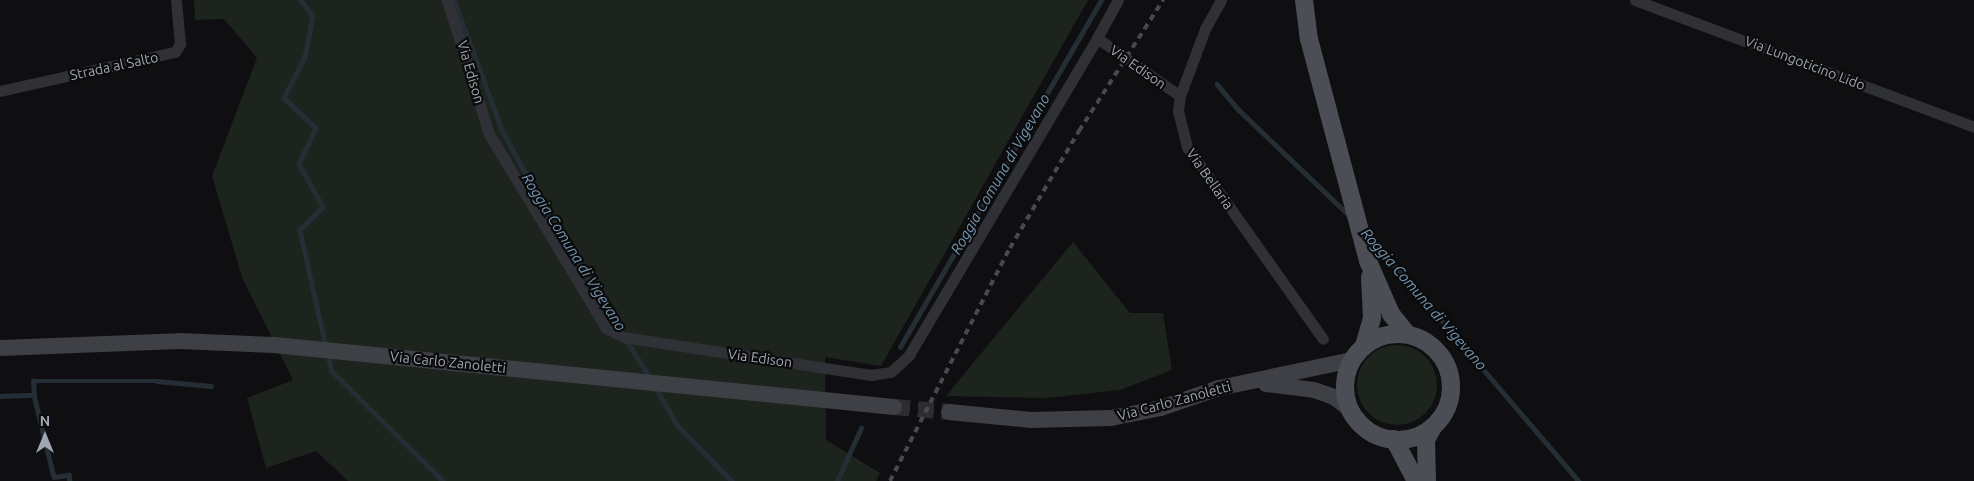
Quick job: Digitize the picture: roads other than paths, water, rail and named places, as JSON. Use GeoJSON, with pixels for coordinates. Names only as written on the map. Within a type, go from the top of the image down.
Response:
{"type":"FeatureCollection","features":[{"type":"Feature","properties":{"kind":"main road"},"geometry":{"type":"LineString","coordinates":[[1304,0],[1309,40],[1368,261],[1391,314],[1407,334],[1436,349],[1449,372],[1449,402],[1426,440],[1427,481]]}},
{"type":"Feature","properties":{"kind":"main road"},"geometry":{"type":"LineString","coordinates":[[1368,261],[1372,318],[1345,384],[1350,409],[1368,430],[1394,439],[1408,439],[1433,427]]}},
{"type":"Feature","properties":{"kind":"main road"},"geometry":{"type":"LineString","coordinates":[[1358,353],[1391,334],[1407,334]]}},
{"type":"Feature","properties":{"kind":"main road","name":"Via Carlo Zanoletti"},"geometry":{"type":"LineString","coordinates":[[0,348],[179,341],[325,350],[894,407]]}},
{"type":"Feature","properties":{"kind":"main road","name":"Via Carlo Zanoletti"},"geometry":{"type":"LineString","coordinates":[[948,412],[1031,420],[1111,418],[1161,408],[1219,388],[1249,383],[1358,353]]}},
{"type":"Feature","properties":{"kind":"main road","name":"Via Carlo Zanoletti"},"geometry":{"type":"LineString","coordinates":[[1249,383],[1314,390],[1334,397],[1350,409]]}},
{"type":"Feature","properties":{"kind":"main road"},"geometry":{"type":"LineString","coordinates":[[1394,439],[1416,481]]}},
{"type":"Feature","properties":{"kind":"street","name":"Strada al Salto"},"geometry":{"type":"LineString","coordinates":[[0,91],[175,52],[180,44],[176,0]]}},
{"type":"Feature","properties":{"kind":"street","name":"Via Edison"},"geometry":{"type":"LineString","coordinates":[[447,0],[489,134],[606,328],[628,338],[871,375],[891,372],[910,355],[1118,0]]}},
{"type":"Feature","properties":{"kind":"street","name":"Via Bellaria"},"geometry":{"type":"LineString","coordinates":[[1221,0],[1205,29],[1180,96],[1178,111],[1187,147],[1324,339]]}},
{"type":"Feature","properties":{"kind":"street","name":"Via Lungoticino Lido"},"geometry":{"type":"LineString","coordinates":[[1635,0],[1974,127]]}},
{"type":"Feature","properties":{"kind":"street","name":"Via Edison"},"geometry":{"type":"LineString","coordinates":[[1097,38],[1180,96]]}},
{"type":"Feature","properties":{"kind":"waterway"},"geometry":{"type":"LineString","coordinates":[[301,0],[313,16],[305,57],[284,98],[316,128],[299,164],[323,207],[300,230],[326,347]]}},
{"type":"Feature","properties":{"kind":"waterway","name":"Roggia Comuna di Vigevano"},"geometry":{"type":"LineString","coordinates":[[454,0],[502,130],[545,209],[651,379]]}},
{"type":"Feature","properties":{"kind":"waterway","name":"Roggia Comuna di Vigevano"},"geometry":{"type":"LineString","coordinates":[[900,347],[1101,0]]}},
{"type":"Feature","properties":{"kind":"waterway","name":"Roggia Comuna di Vigevano"},"geometry":{"type":"LineString","coordinates":[[1217,84],[1239,110],[1349,215]]}},
{"type":"Feature","properties":{"kind":"waterway","name":"Roggia Comuna di Vigevano"},"geometry":{"type":"LineString","coordinates":[[1367,233],[1579,481]]}},
{"type":"Feature","properties":{"kind":"waterway"},"geometry":{"type":"LineString","coordinates":[[328,354],[332,371],[443,481]]}},
{"type":"Feature","properties":{"kind":"waterway"},"geometry":{"type":"LineString","coordinates":[[0,396],[34,395],[33,381],[157,381],[211,386]]}},
{"type":"Feature","properties":{"kind":"waterway","name":"Roggia Comuna di Vigevano"},"geometry":{"type":"LineString","coordinates":[[656,388],[678,426],[732,481]]}},
{"type":"Feature","properties":{"kind":"waterway"},"geometry":{"type":"LineString","coordinates":[[34,395],[54,477],[69,475],[70,481]]}},
{"type":"Feature","properties":{"kind":"waterway","name":"Roggia Comuna di Vigevano"},"geometry":{"type":"LineString","coordinates":[[837,481],[861,428]]}},
{"type":"Feature","properties":{"kind":"tunnel"},"geometry":{"type":"LineString","coordinates":[[894,407],[949,412]]}},
{"type":"Feature","properties":{"kind":"railway"},"geometry":{"type":"LineString","coordinates":[[890,481],[1010,248],[1079,131],[1163,0]]}}]}
